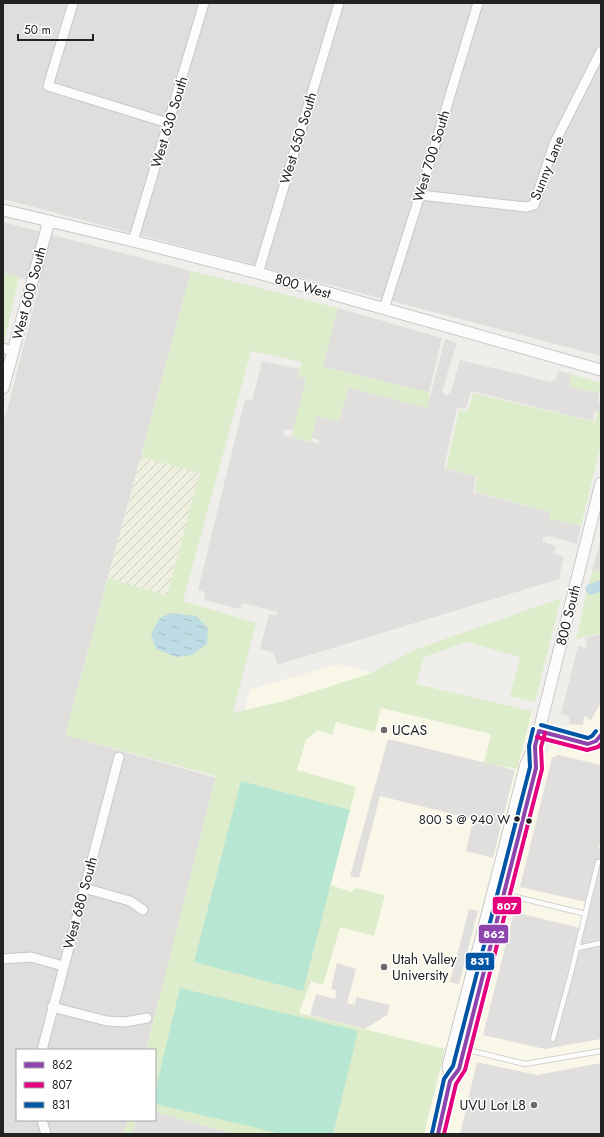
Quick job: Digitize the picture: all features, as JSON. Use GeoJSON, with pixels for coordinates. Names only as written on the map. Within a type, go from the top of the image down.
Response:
{"type":"FeatureCollection","features":[{"type":"Feature","properties":{"kind":"street"},"geometry":{"type":"LineString","coordinates":[[73,3],[48,86],[168,123]]}},
{"type":"Feature","properties":{"kind":"street","name":"West 630 South"},"geometry":{"type":"LineString","coordinates":[[133,241],[204,3]]}},
{"type":"Feature","properties":{"kind":"street","name":"West 650 South"},"geometry":{"type":"LineString","coordinates":[[258,273],[339,3]]}},
{"type":"Feature","properties":{"kind":"street","name":"West 700 South"},"geometry":{"type":"LineString","coordinates":[[384,309],[478,3]]}},
{"type":"Feature","properties":{"kind":"street","name":"Sunny Lane"},"geometry":{"type":"LineString","coordinates":[[420,195],[527,207],[534,205],[554,144],[601,51]]}},
{"type":"Feature","properties":{"kind":"street","name":"800 West"},"geometry":{"type":"LineString","coordinates":[[3,210],[258,273],[601,370]]}},
{"type":"Feature","properties":{"kind":"street","name":"West 600 South"},"geometry":{"type":"LineString","coordinates":[[3,388],[8,349],[49,221]]}},
{"type":"Feature","properties":{"kind":"street","name":"800 South"},"geometry":{"type":"LineString","coordinates":[[450,1081],[459,1069],[504,894],[508,856],[526,764],[535,746],[601,483]]}},
{"type":"Feature","properties":{"kind":"street"},"geometry":{"type":"LineString","coordinates":[[539,731],[588,744],[596,741],[601,735]]}},
{"type":"Feature","properties":{"kind":"street","name":"West 680 South"},"geometry":{"type":"LineString","coordinates":[[42,1049],[119,756]]}},
{"type":"Feature","properties":{"kind":"street","name":"800 South"},"geometry":{"type":"LineString","coordinates":[[438,1134],[450,1081],[448,1066],[508,856]]}},
{"type":"Feature","properties":{"kind":"street"},"geometry":{"type":"LineString","coordinates":[[84,888],[130,901],[143,910]]}},
{"type":"Feature","properties":{"kind":"street"},"geometry":{"type":"LineString","coordinates":[[3,959],[31,957],[63,966]]}},
{"type":"Feature","properties":{"kind":"street"},"geometry":{"type":"LineString","coordinates":[[52,1007],[107,1021],[125,1022],[147,1018]]}},
{"type":"Feature","properties":{"kind":"street"},"geometry":{"type":"LineString","coordinates":[[462,1013],[466,1019],[461,1041],[461,1046],[464,1049]]}},
{"type":"Feature","properties":{"kind":"street"},"geometry":{"type":"LineString","coordinates":[[42,1121],[46,1134]]}},
{"type":"Feature","properties":{"kind":"lane"},"geometry":{"type":"LineString","coordinates":[[553,1038],[578,948],[598,862],[601,862]]}},
{"type":"Feature","properties":{"kind":"lane"},"geometry":{"type":"LineString","coordinates":[[504,894],[586,914]]}},
{"type":"Feature","properties":{"kind":"lane"},"geometry":{"type":"LineString","coordinates":[[578,948],[601,944]]}},
{"type":"Feature","properties":{"kind":"lane"},"geometry":{"type":"LineString","coordinates":[[464,1049],[525,1064],[601,1051]]}},
{"type":"Feature","properties":{"kind":"shaded area"},"geometry":{"type":"Polygon","coordinates":[[[3,3],[601,3],[601,356],[3,199],[3,3]]]}},
{"type":"Feature","properties":{"kind":"shaded area"},"geometry":{"type":"Polygon","coordinates":[[[3,222],[191,271],[65,735],[216,778],[146,1049],[16,1049],[16,1121],[128,1121],[124,1134],[3,1134],[3,418],[5,418],[40,283],[3,273],[3,222]]]}},
{"type":"Feature","properties":{"kind":"shaded area"},"geometry":{"type":"Polygon","coordinates":[[[338,308],[442,338],[429,392],[323,367],[338,308]]]}},
{"type":"Feature","properties":{"kind":"shaded area"},"geometry":{"type":"Polygon","coordinates":[[[445,339],[457,343],[442,391],[446,396],[451,392],[460,360],[551,382],[556,379],[558,371],[571,374],[569,381],[570,387],[599,393],[598,402],[601,404],[599,412],[595,411],[593,421],[471,391],[466,409],[457,407],[444,468],[476,477],[473,492],[550,512],[549,521],[556,520],[581,526],[577,544],[548,536],[543,538],[543,542],[556,546],[554,554],[564,556],[559,579],[277,665],[274,653],[260,649],[269,614],[276,615],[278,614],[277,612],[242,603],[240,609],[204,600],[205,592],[198,590],[245,399],[252,400],[262,361],[299,369],[298,376],[306,379],[293,430],[286,429],[283,432],[284,435],[318,444],[319,440],[312,438],[317,416],[339,422],[349,388],[427,408],[445,339]]]}},
{"type":"Feature","properties":{"kind":"shaded area"},"geometry":{"type":"Polygon","coordinates":[[[601,538],[601,570],[592,572],[601,538]]]}},
{"type":"Feature","properties":{"kind":"shaded area"},"geometry":{"type":"Polygon","coordinates":[[[601,634],[601,702],[591,720],[584,716],[583,725],[569,724],[569,716],[561,714],[578,646],[587,648],[585,638],[601,634]]]}},
{"type":"Feature","properties":{"kind":"shaded area","name":"Utah Valley University"},"geometry":{"type":"Polygon","coordinates":[[[337,664],[533,713],[511,800],[569,724],[582,725],[584,716],[591,720],[601,702],[601,1134],[124,1134],[128,1121],[156,1121],[156,1049],[146,1049],[216,778],[230,764],[250,690],[337,664]]]}},
{"type":"Feature","properties":{"kind":"shaded area"},"geometry":{"type":"Polygon","coordinates":[[[388,739],[515,770],[493,858],[466,851],[473,819],[380,796],[359,878],[350,876],[388,739]]]}},
{"type":"Feature","properties":{"kind":"shaded area"},"geometry":{"type":"Polygon","coordinates":[[[558,755],[601,765],[601,840],[599,847],[601,854],[601,1039],[545,1049],[483,1035],[514,912],[580,928],[586,902],[520,887],[552,758],[558,755]]]}},
{"type":"Feature","properties":{"kind":"shaded area"},"geometry":{"type":"Polygon","coordinates":[[[469,909],[478,911],[459,984],[450,982],[469,909]]]}},
{"type":"Feature","properties":{"kind":"shaded area"},"geometry":{"type":"Polygon","coordinates":[[[337,963],[356,969],[347,1003],[355,1005],[356,997],[390,1005],[387,1015],[365,1029],[310,1015],[316,994],[335,999],[337,991],[331,989],[337,963]]]}},
{"type":"Feature","properties":{"kind":"shaded area","name":"UVU Lot L8"},"geometry":{"type":"Polygon","coordinates":[[[477,1062],[537,1075],[601,1063],[601,1134],[460,1134],[477,1062]]]}},
{"type":"Feature","properties":{"kind":"shaded area"},"geometry":{"type":"Polygon","coordinates":[[[156,1112],[235,1134],[132,1134],[136,1121],[156,1121],[156,1112]]]}},
{"type":"Feature","properties":{"kind":"green space"},"geometry":{"type":"Polygon","coordinates":[[[191,271],[338,308],[323,367],[429,392],[427,409],[349,388],[339,422],[317,417],[311,442],[291,437],[306,379],[298,376],[302,362],[251,351],[183,601],[256,623],[233,713],[284,701],[369,674],[414,650],[561,598],[535,702],[510,696],[520,657],[467,642],[424,657],[416,684],[532,711],[517,769],[484,763],[491,734],[381,708],[375,732],[336,722],[332,735],[318,730],[306,740],[297,770],[356,787],[330,885],[352,892],[355,888],[385,895],[374,936],[340,927],[323,985],[311,981],[299,1013],[445,1049],[424,1134],[235,1134],[156,1112],[156,1049],[146,1049],[216,776],[65,735],[108,578],[167,596],[200,473],[141,457],[191,271]]]}},
{"type":"Feature","properties":{"kind":"green space"},"geometry":{"type":"Polygon","coordinates":[[[3,273],[19,277],[3,347],[3,273]]]}},
{"type":"Feature","properties":{"kind":"green space"},"geometry":{"type":"Polygon","coordinates":[[[571,374],[601,383],[601,393],[570,387],[569,381],[571,374]]]}},
{"type":"Feature","properties":{"kind":"green space"},"geometry":{"type":"Polygon","coordinates":[[[473,393],[595,422],[601,395],[601,444],[581,526],[556,520],[548,521],[550,512],[476,492],[475,488],[478,477],[446,468],[459,410],[468,411],[473,393]]]}},
{"type":"Feature","properties":{"kind":"green space"},"geometry":{"type":"Polygon","coordinates":[[[141,457],[200,473],[167,596],[108,578],[141,457]]]}},
{"type":"Feature","properties":{"kind":"green space"},"geometry":{"type":"Polygon","coordinates":[[[601,570],[601,633],[576,639],[592,572],[601,570]]]}},
{"type":"Feature","properties":{"kind":"green space"},"geometry":{"type":"Polygon","coordinates":[[[241,781],[350,810],[303,991],[194,962],[241,781]]]}},
{"type":"Feature","properties":{"kind":"green space"},"geometry":{"type":"Polygon","coordinates":[[[180,988],[358,1031],[333,1134],[282,1134],[156,1104],[156,1088],[180,988]]]}},
{"type":"Feature","properties":{"kind":"green space"},"geometry":{"type":"Polygon","coordinates":[[[128,1121],[136,1121],[132,1134],[124,1134],[128,1121]]]}},
{"type":"Feature","properties":{"kind":"water"},"geometry":{"type":"Polygon","coordinates":[[[171,613],[196,616],[208,628],[207,644],[192,655],[176,657],[156,649],[151,634],[160,618],[171,613]]]}},
{"type":"Feature","properties":{"kind":"waterway"},"geometry":{"type":"LineString","coordinates":[[591,589],[601,586]]}},
{"type":"Feature","properties":{"kind":"transit line","name":"831"},"geometry":{"type":"LineString","coordinates":[[541,725],[588,738],[596,731]]}},
{"type":"Feature","properties":{"kind":"transit line","name":"831"},"geometry":{"type":"LineString","coordinates":[[432,1133],[444,1079],[453,1066],[530,767],[529,746],[533,729]]}},
{"type":"Feature","properties":{"kind":"transit line","name":"862"},"geometry":{"type":"LineString","coordinates":[[539,731],[588,744],[596,741],[601,735]]}},
{"type":"Feature","properties":{"kind":"transit line","name":"862"},"geometry":{"type":"LineString","coordinates":[[438,1134],[450,1081],[459,1069],[536,768],[535,746],[539,731]]}},
{"type":"Feature","properties":{"kind":"transit line","name":"807"},"geometry":{"type":"LineString","coordinates":[[444,1134],[456,1084],[465,1070],[542,769],[541,747],[545,733]]}},
{"type":"Feature","properties":{"kind":"transit line","name":"807"},"geometry":{"type":"LineString","coordinates":[[537,737],[587,750],[598,747],[601,744]]}},
{"type":"Feature","properties":{"kind":"place","name":"UCAS"},"geometry":{"type":"Point","coordinates":[384,730]}},
{"type":"Feature","properties":{"kind":"place","name":"800 S @ 940 W"},"geometry":{"type":"Point","coordinates":[517,819]}},
{"type":"Feature","properties":{"kind":"place","name":"Utah Valley University"},"geometry":{"type":"Point","coordinates":[384,967]}},
{"type":"Feature","properties":{"kind":"place","name":"UVU Lot L8"},"geometry":{"type":"Point","coordinates":[534,1105]}}]}
